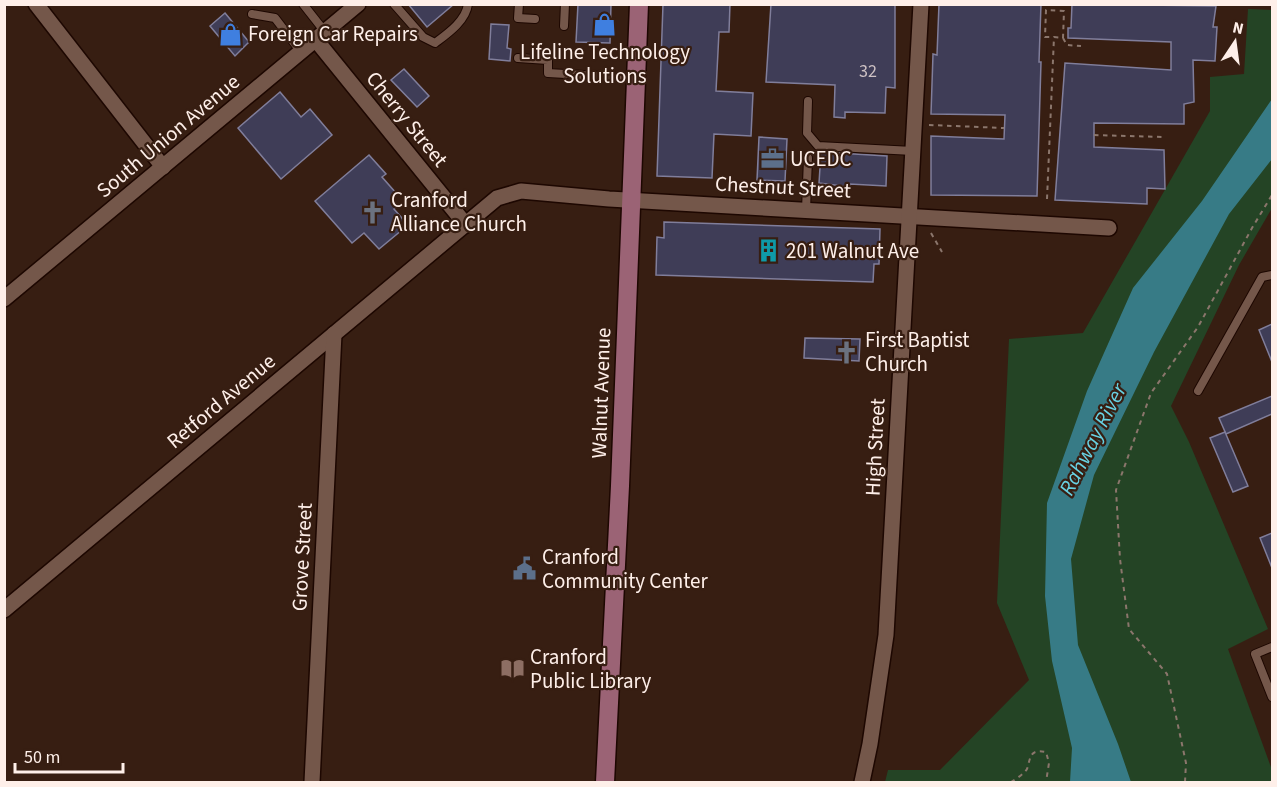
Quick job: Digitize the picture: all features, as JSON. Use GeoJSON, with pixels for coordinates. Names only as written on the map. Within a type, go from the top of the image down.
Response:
{"type":"FeatureCollection","features":[{"type":"Feature","properties":{"kind":"street"},"geometry":{"type":"LineString","coordinates":[[36,4],[163,167]]}},
{"type":"Feature","properties":{"kind":"street","name":"South Union Avenue"},"geometry":{"type":"LineString","coordinates":[[4,299],[358,4]]}},
{"type":"Feature","properties":{"kind":"street","name":"Walnut Avenue"},"geometry":{"type":"LineString","coordinates":[[604,783],[632,200],[639,4]]}},
{"type":"Feature","properties":{"kind":"street","name":"High Street"},"geometry":{"type":"LineString","coordinates":[[862,783],[886,635],[921,4]]}},
{"type":"Feature","properties":{"kind":"street","name":"Cherry Street"},"geometry":{"type":"LineString","coordinates":[[320,36],[466,225]]}},
{"type":"Feature","properties":{"kind":"street","name":"Chestnut Street"},"geometry":{"type":"LineString","coordinates":[[466,225],[497,198],[521,191],[632,200],[1109,228]]}},
{"type":"Feature","properties":{"kind":"street","name":"Retford Avenue"},"geometry":{"type":"LineString","coordinates":[[4,610],[466,225]]}},
{"type":"Feature","properties":{"kind":"street","name":"Grove Street"},"geometry":{"type":"LineString","coordinates":[[312,783],[334,334]]}},
{"type":"Feature","properties":{"kind":"lane"},"geometry":{"type":"LineString","coordinates":[[394,4],[423,37],[435,44],[450,32],[467,11],[468,4]]}},
{"type":"Feature","properties":{"kind":"lane"},"geometry":{"type":"LineString","coordinates":[[519,4],[518,18],[535,19]]}},
{"type":"Feature","properties":{"kind":"lane"},"geometry":{"type":"LineString","coordinates":[[564,26],[565,4]]}},
{"type":"Feature","properties":{"kind":"lane"},"geometry":{"type":"LineString","coordinates":[[305,8],[320,36]]}},
{"type":"Feature","properties":{"kind":"lane"},"geometry":{"type":"LineString","coordinates":[[252,14],[275,18],[301,52]]}},
{"type":"Feature","properties":{"kind":"lane"},"geometry":{"type":"LineString","coordinates":[[518,58],[548,60],[548,73],[636,78]]}},
{"type":"Feature","properties":{"kind":"lane"},"geometry":{"type":"LineString","coordinates":[[807,101],[807,133],[818,146],[913,151]]}},
{"type":"Feature","properties":{"kind":"lane"},"geometry":{"type":"LineString","coordinates":[[806,210],[808,158]]}},
{"type":"Feature","properties":{"kind":"lane"},"geometry":{"type":"LineString","coordinates":[[1198,391],[1262,277],[1272,275]]}},
{"type":"Feature","properties":{"kind":"lane"},"geometry":{"type":"LineString","coordinates":[[1272,647],[1255,654],[1272,697]]}},
{"type":"Feature","properties":{"kind":"path"},"geometry":{"type":"LineString","coordinates":[[1056,11],[1057,4]]}},
{"type":"Feature","properties":{"kind":"path"},"geometry":{"type":"LineString","coordinates":[[1063,38],[1045,37],[1046,10],[1064,11],[1063,38],[1068,45],[1081,46]]}},
{"type":"Feature","properties":{"kind":"path"},"geometry":{"type":"LineString","coordinates":[[1047,199],[1054,37]]}},
{"type":"Feature","properties":{"kind":"path"},"geometry":{"type":"LineString","coordinates":[[929,125],[1004,128]]}},
{"type":"Feature","properties":{"kind":"path"},"geometry":{"type":"LineString","coordinates":[[1094,135],[1164,137]]}},
{"type":"Feature","properties":{"kind":"path"},"geometry":{"type":"LineString","coordinates":[[1185,783],[1186,763],[1167,674],[1128,629],[1120,559],[1116,490],[1151,393],[1198,327],[1272,195]]}},
{"type":"Feature","properties":{"kind":"path"},"geometry":{"type":"LineString","coordinates":[[1011,783],[1027,768],[1029,758],[1033,753],[1043,751],[1046,752],[1049,763],[1046,783]]}},
{"type":"Feature","properties":{"kind":"green space"},"geometry":{"type":"Polygon","coordinates":[[[1248,9],[1272,10],[1272,208],[1239,265],[1171,406],[1189,442],[1268,629],[1228,649],[1272,770],[1272,782],[885,782],[888,770],[940,770],[1029,680],[997,603],[1009,339],[1083,333],[1210,111],[1210,77],[1244,74],[1248,9]]]}},
{"type":"Feature","properties":{"kind":"water","name":"Rahway River"},"geometry":{"type":"Polygon","coordinates":[[[1272,99],[1272,159],[1229,214],[1154,352],[1094,475],[1071,559],[1078,645],[1131,782],[1070,782],[1072,748],[1052,661],[1045,596],[1047,503],[1087,391],[1133,288],[1202,201],[1272,99]]]}},
{"type":"Feature","properties":{"kind":"building"},"geometry":{"type":"Polygon","coordinates":[[[408,4],[454,4],[427,27],[408,4]]]}},
{"type":"Feature","properties":{"kind":"building"},"geometry":{"type":"Polygon","coordinates":[[[578,4],[611,4],[610,43],[576,42],[578,4]]]}},
{"type":"Feature","properties":{"kind":"building"},"geometry":{"type":"Polygon","coordinates":[[[663,4],[730,4],[729,32],[719,32],[716,91],[753,93],[751,136],[714,134],[712,178],[657,176],[663,4]]]}},
{"type":"Feature","properties":{"kind":"building"},"geometry":{"type":"Polygon","coordinates":[[[771,4],[895,4],[895,88],[886,87],[885,113],[845,112],[845,118],[834,117],[835,85],[766,82],[771,4]]]}},
{"type":"Feature","properties":{"kind":"building"},"geometry":{"type":"Polygon","coordinates":[[[939,4],[1041,4],[1037,196],[931,195],[931,136],[1004,139],[1005,115],[931,114],[933,54],[937,55],[939,4]]]}},
{"type":"Feature","properties":{"kind":"building"},"geometry":{"type":"Polygon","coordinates":[[[1072,4],[1216,6],[1213,27],[1217,27],[1215,61],[1193,60],[1194,102],[1184,104],[1184,124],[1094,123],[1094,147],[1164,150],[1165,189],[1147,188],[1147,204],[1055,200],[1065,63],[1171,70],[1171,42],[1068,38],[1068,28],[1071,28],[1072,4]]]}},
{"type":"Feature","properties":{"kind":"building","name":"Foreign Car Repairs"},"geometry":{"type":"Polygon","coordinates":[[[225,13],[249,42],[235,56],[210,26],[225,13]]]}},
{"type":"Feature","properties":{"kind":"building"},"geometry":{"type":"Polygon","coordinates":[[[491,24],[509,25],[507,48],[511,49],[510,61],[489,59],[491,24]]]}},
{"type":"Feature","properties":{"kind":"building"},"geometry":{"type":"Polygon","coordinates":[[[404,69],[429,96],[417,107],[391,80],[404,69]]]}},
{"type":"Feature","properties":{"kind":"building"},"geometry":{"type":"Polygon","coordinates":[[[280,92],[301,117],[310,109],[332,135],[281,179],[238,128],[280,92]]]}},
{"type":"Feature","properties":{"kind":"building","name":"UCEDC"},"geometry":{"type":"Polygon","coordinates":[[[759,137],[787,139],[785,181],[757,180],[759,137]]]}},
{"type":"Feature","properties":{"kind":"building"},"geometry":{"type":"Polygon","coordinates":[[[821,152],[887,156],[886,186],[850,184],[850,187],[819,183],[821,152]]]}},
{"type":"Feature","properties":{"kind":"building"},"geometry":{"type":"Polygon","coordinates":[[[369,155],[386,174],[382,177],[396,193],[391,198],[398,206],[394,209],[408,225],[379,249],[364,233],[352,243],[315,201],[369,155]]]}},
{"type":"Feature","properties":{"kind":"building","name":"201 Walnut Ave"},"geometry":{"type":"Polygon","coordinates":[[[664,222],[880,229],[879,264],[874,264],[873,282],[656,275],[657,237],[664,238],[664,222]]]}},
{"type":"Feature","properties":{"kind":"building"},"geometry":{"type":"Polygon","coordinates":[[[1272,324],[1272,362],[1259,330],[1272,324]]]}},
{"type":"Feature","properties":{"kind":"building","name":"First Baptist Church"},"geometry":{"type":"Polygon","coordinates":[[[805,338],[860,339],[859,361],[804,358],[805,338]]]}},
{"type":"Feature","properties":{"kind":"building"},"geometry":{"type":"Polygon","coordinates":[[[1272,396],[1272,414],[1226,434],[1219,418],[1272,396]]]}},
{"type":"Feature","properties":{"kind":"building"},"geometry":{"type":"Polygon","coordinates":[[[1225,432],[1248,486],[1233,492],[1210,438],[1225,432]]]}},
{"type":"Feature","properties":{"kind":"building"},"geometry":{"type":"Polygon","coordinates":[[[1272,533],[1272,568],[1260,538],[1272,533]]]}},
{"type":"Feature","properties":{"kind":"place","name":"Lifeline Technology Solutions"},"geometry":{"type":"Point","coordinates":[605,24]}},
{"type":"Feature","properties":{"kind":"place","name":"Foreign Car Repairs"},"geometry":{"type":"Point","coordinates":[230,34]}},
{"type":"Feature","properties":{"kind":"place","name":"UCEDC"},"geometry":{"type":"Point","coordinates":[772,159]}},
{"type":"Feature","properties":{"kind":"place","name":"Cranford Alliance Church"},"geometry":{"type":"Point","coordinates":[373,212]}},
{"type":"Feature","properties":{"kind":"place","name":"201 Walnut Ave"},"geometry":{"type":"Point","coordinates":[768,251]}},
{"type":"Feature","properties":{"kind":"place","name":"First Baptist Church"},"geometry":{"type":"Point","coordinates":[847,352]}},
{"type":"Feature","properties":{"kind":"place","name":"Cranford Community Center"},"geometry":{"type":"Point","coordinates":[524,569]}},
{"type":"Feature","properties":{"kind":"place","name":"Cranford Public Library"},"geometry":{"type":"Point","coordinates":[512,669]}}]}
